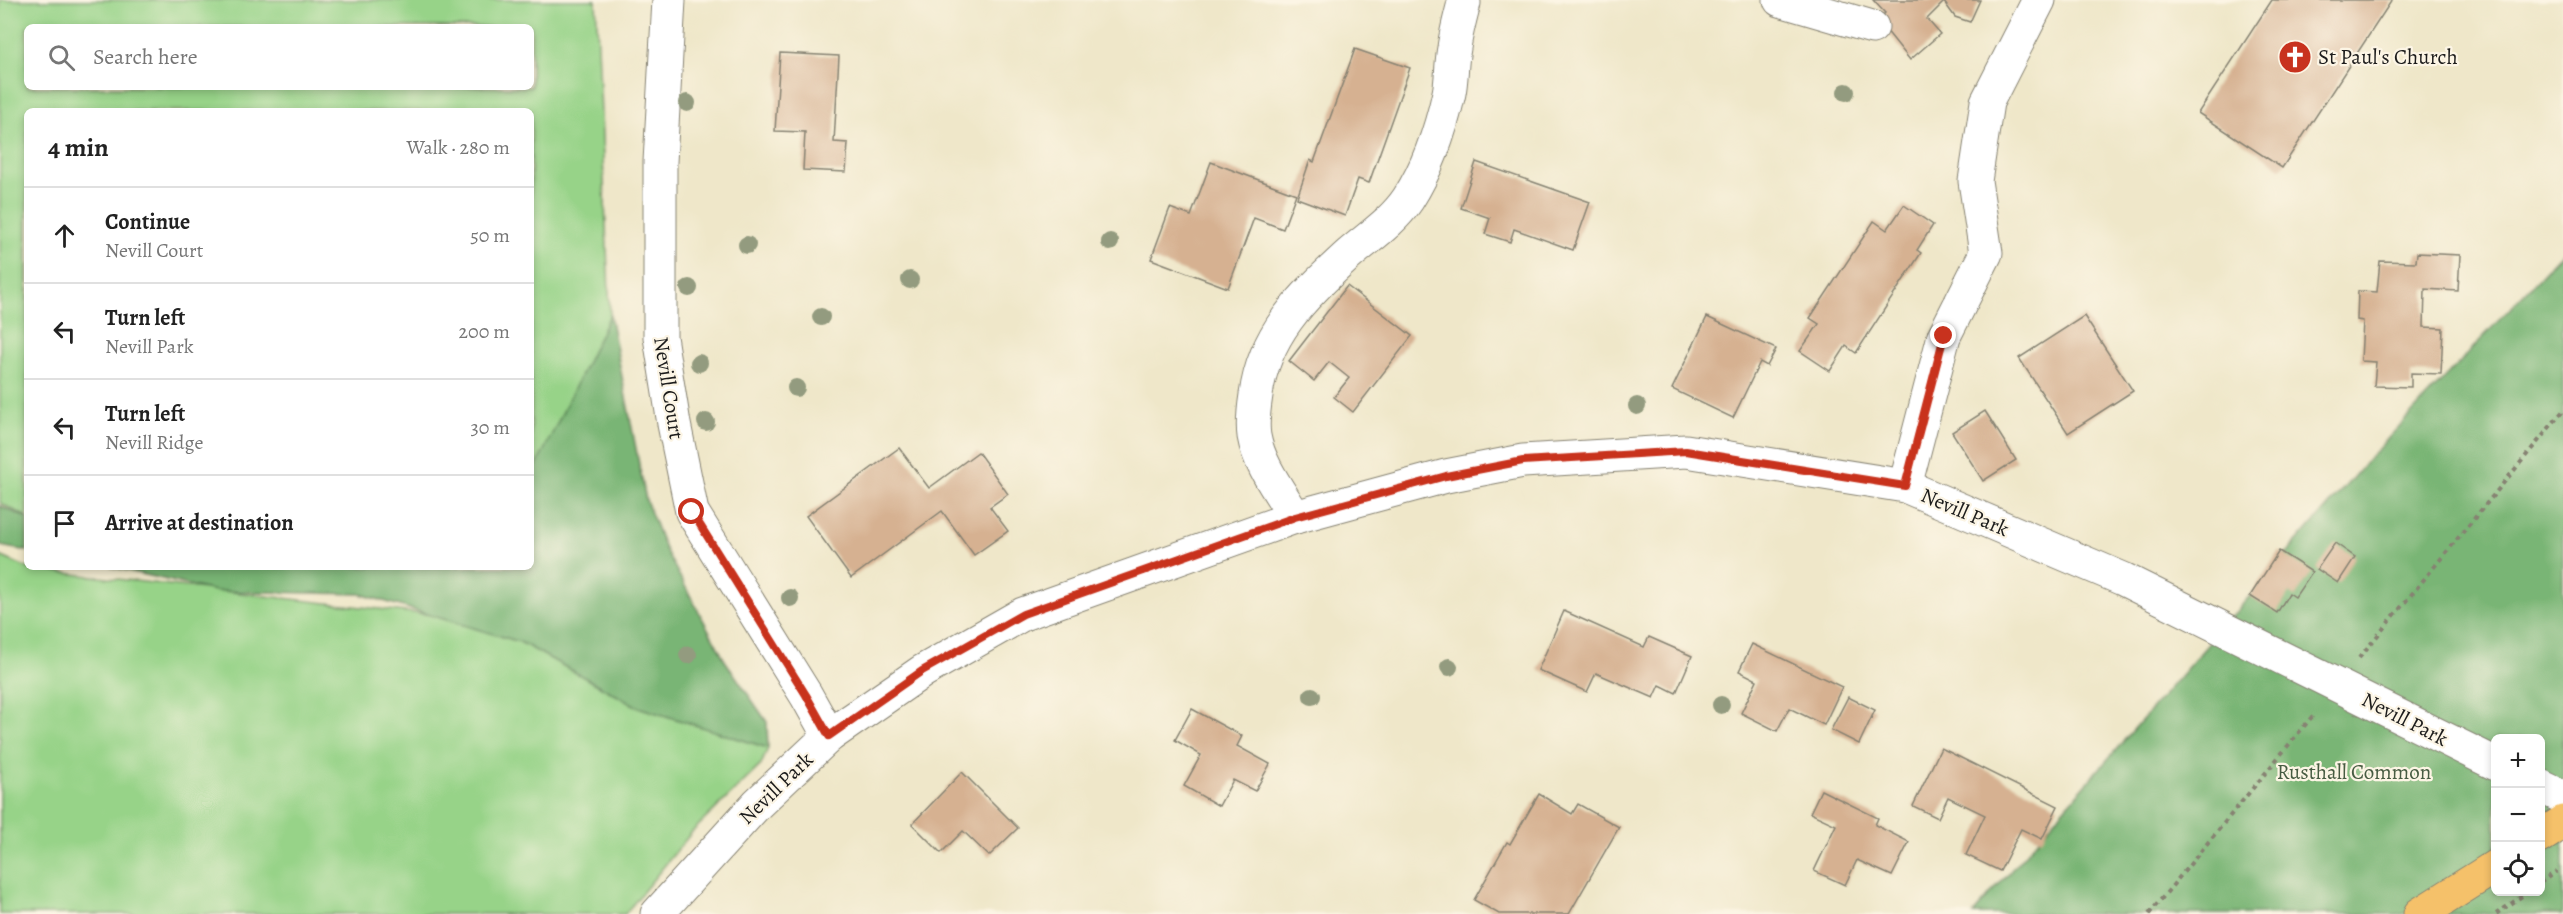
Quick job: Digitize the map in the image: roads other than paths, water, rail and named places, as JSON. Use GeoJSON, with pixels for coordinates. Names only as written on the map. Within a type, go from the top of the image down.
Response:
{"type":"FeatureCollection","features":[{"type":"Feature","properties":{"kind":"main road"},"geometry":{"type":"LineString","coordinates":[[2545,834],[2563,822]]}},
{"type":"Feature","properties":{"kind":"main road"},"geometry":{"type":"LineString","coordinates":[[2420,914],[2491,869]]}},
{"type":"Feature","properties":{"kind":"street","name":"Nevill Court"},"geometry":{"type":"LineString","coordinates":[[669,0],[660,162],[660,337],[674,424],[692,512],[829,736]]}},
{"type":"Feature","properties":{"kind":"street"},"geometry":{"type":"LineString","coordinates":[[1780,0],[1872,27]]}},
{"type":"Feature","properties":{"kind":"street"},"geometry":{"type":"LineString","coordinates":[[1905,486],[1944,336],[1986,253],[1975,181],[1987,102],[2039,0]]}},
{"type":"Feature","properties":{"kind":"street"},"geometry":{"type":"LineString","coordinates":[[1295,517],[1267,471],[1254,436],[1254,408],[1258,380],[1268,348],[1288,316],[1344,260],[1398,212],[1408,198],[1442,120],[1450,90],[1454,48],[1469,1]]}},
{"type":"Feature","properties":{"kind":"street","name":"Nevill Park"},"geometry":{"type":"LineString","coordinates":[[657,914],[757,804],[829,736],[922,671],[1023,614],[1295,517],[1446,476],[1523,461],[1686,451],[1905,486],[2123,579],[2491,762]]}},
{"type":"Feature","properties":{"kind":"street"},"geometry":{"type":"LineString","coordinates":[[2545,788],[2563,797]]}},
{"type":"Feature","properties":{"kind":"place","name":"St Paul's Church"},"geometry":{"type":"Point","coordinates":[2295,57]}},
{"type":"Feature","properties":{"kind":"park label","name":"Rusthall Common"},"geometry":{"type":"Point","coordinates":[2354,772]}}]}
